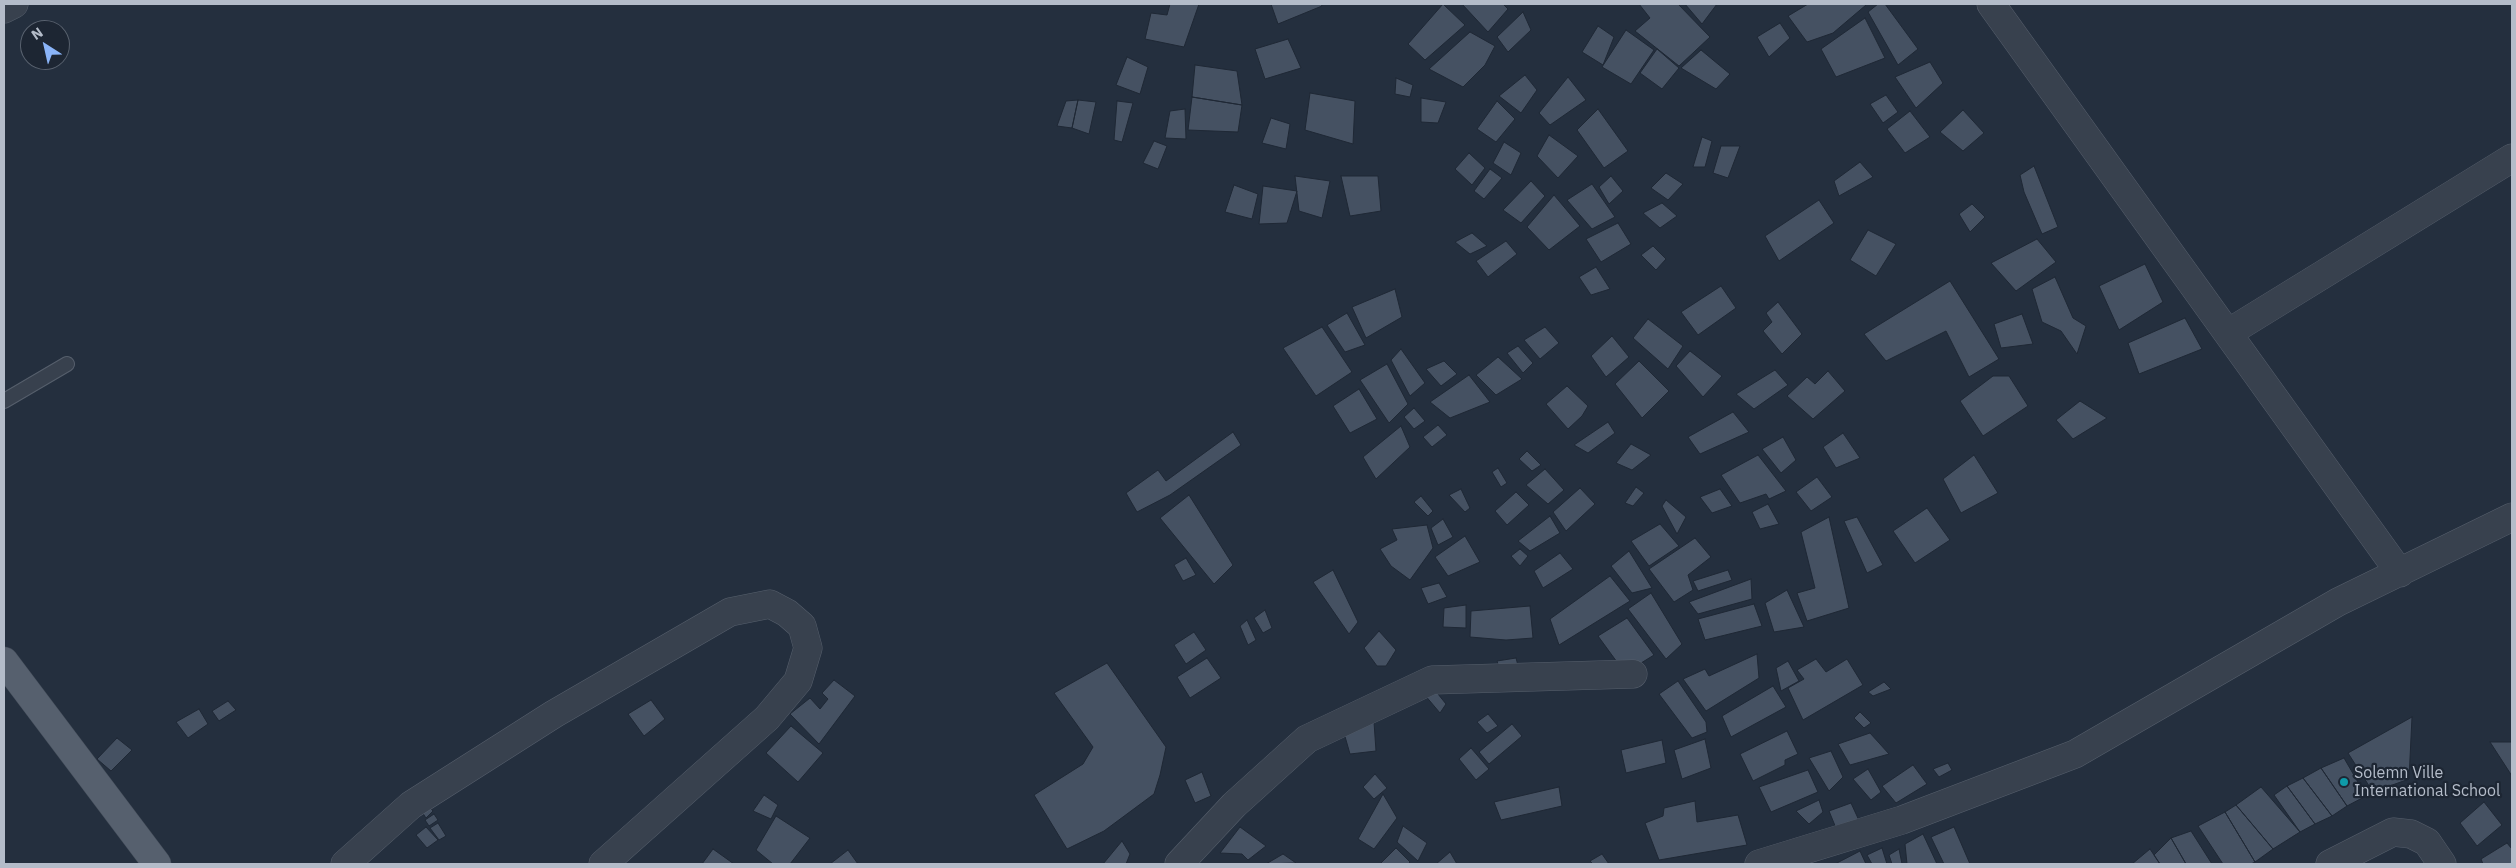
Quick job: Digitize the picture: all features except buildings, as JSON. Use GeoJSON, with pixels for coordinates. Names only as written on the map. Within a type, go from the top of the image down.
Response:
{"type":"FeatureCollection","features":[{"type":"Feature","properties":{"kind":"main road"},"geometry":{"type":"LineString","coordinates":[[4,661],[156,864]]}},
{"type":"Feature","properties":{"kind":"street"},"geometry":{"type":"LineString","coordinates":[[4,9],[14,4]]}},
{"type":"Feature","properties":{"kind":"street"},"geometry":{"type":"LineString","coordinates":[[1991,4],[2400,573]]}},
{"type":"Feature","properties":{"kind":"street"},"geometry":{"type":"LineString","coordinates":[[2228,333],[2512,158]]}},
{"type":"Feature","properties":{"kind":"street"},"geometry":{"type":"LineString","coordinates":[[1759,864],[1902,820],[2075,754],[2338,602],[2512,517]]}},
{"type":"Feature","properties":{"kind":"street"},"geometry":{"type":"LineString","coordinates":[[345,864],[410,805],[554,714],[730,612],[770,604],[788,612],[802,626],[808,648],[798,681],[767,718],[603,864]]}},
{"type":"Feature","properties":{"kind":"street"},"geometry":{"type":"LineString","coordinates":[[1179,864],[1234,805],[1307,739],[1432,680],[1633,674]]}},
{"type":"Feature","properties":{"kind":"street"},"geometry":{"type":"LineString","coordinates":[[2330,864],[2393,832],[2411,834],[2427,842],[2442,864]]}},
{"type":"Feature","properties":{"kind":"lane"},"geometry":{"type":"LineString","coordinates":[[4,401],[67,364]]}},
{"type":"Feature","properties":{"kind":"place","name":"Solemn Ville International School"},"geometry":{"type":"Point","coordinates":[2344,782]}}]}
